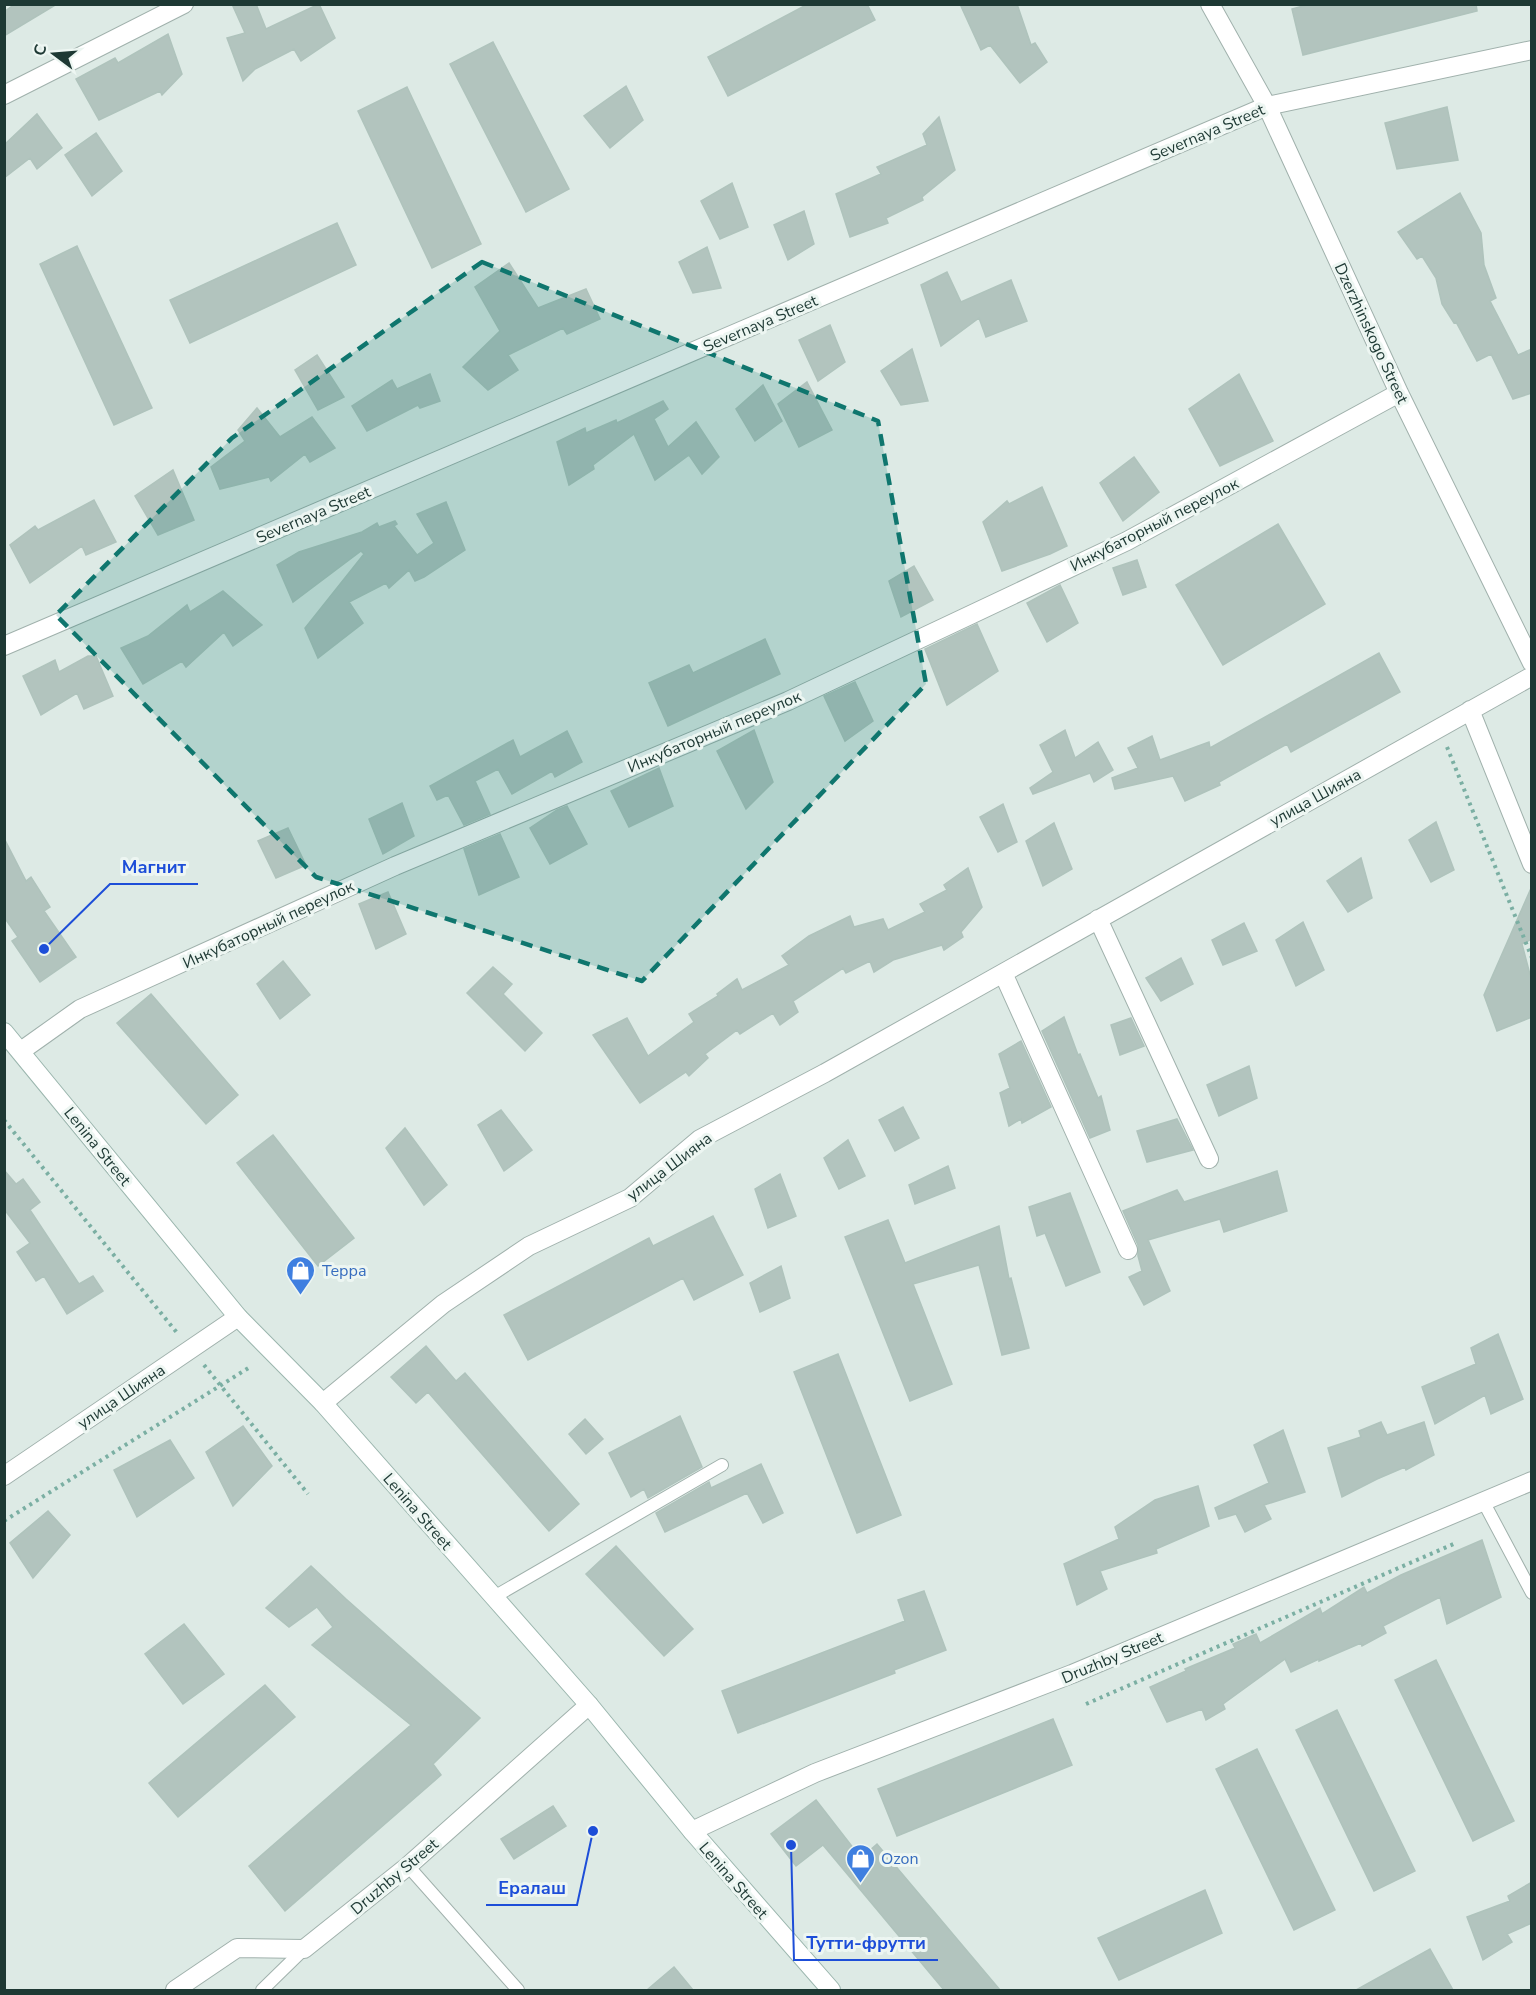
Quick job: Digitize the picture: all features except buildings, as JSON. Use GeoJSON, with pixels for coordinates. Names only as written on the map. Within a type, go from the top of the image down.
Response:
{"type":"FeatureCollection","features":[{"type":"Feature","properties":{"kind":"street"},"geometry":{"type":"LineString","coordinates":[[4,95],[184,4]]}},
{"type":"Feature","properties":{"kind":"street","name":"Dzerzhinskogo Street"},"geometry":{"type":"LineString","coordinates":[[1210,4],[1267,106],[1399,393],[1532,663]]}},
{"type":"Feature","properties":{"kind":"street","name":"Severnaya Street"},"geometry":{"type":"LineString","coordinates":[[4,646],[1267,106],[1532,50]]}},
{"type":"Feature","properties":{"kind":"street","name":"Инкубаторный переулок"},"geometry":{"type":"LineString","coordinates":[[21,1051],[80,1009],[395,866],[788,701],[1127,541],[1399,393]]}},
{"type":"Feature","properties":{"kind":"street","name":"улица Шияна"},"geometry":{"type":"LineString","coordinates":[[323,1403],[443,1304],[529,1246],[630,1198],[700,1139],[825,1073],[1532,676]]}},
{"type":"Feature","properties":{"kind":"street"},"geometry":{"type":"LineString","coordinates":[[1470,710],[1532,864]]}},
{"type":"Feature","properties":{"kind":"street"},"geometry":{"type":"LineString","coordinates":[[1098,919],[1209,1159]]}},
{"type":"Feature","properties":{"kind":"street"},"geometry":{"type":"LineString","coordinates":[[1003,973],[1128,1250]]}},
{"type":"Feature","properties":{"kind":"street","name":"Lenina Street"},"geometry":{"type":"LineString","coordinates":[[4,1032],[238,1317],[323,1403],[494,1597],[589,1705],[692,1831],[831,1990]]}},
{"type":"Feature","properties":{"kind":"street","name":"улица Шияна"},"geometry":{"type":"LineString","coordinates":[[4,1476],[238,1317]]}},
{"type":"Feature","properties":{"kind":"street","name":"Druzhby Street"},"geometry":{"type":"LineString","coordinates":[[692,1831],[815,1773],[1072,1674],[1532,1481]]}},
{"type":"Feature","properties":{"kind":"street","name":"Druzhby Street"},"geometry":{"type":"LineString","coordinates":[[304,1949],[408,1866],[589,1705]]}},
{"type":"Feature","properties":{"kind":"street"},"geometry":{"type":"LineString","coordinates":[[175,1990],[237,1948],[304,1949]]}},
{"type":"Feature","properties":{"kind":"lane"},"geometry":{"type":"LineString","coordinates":[[494,1597],[722,1465]]}},
{"type":"Feature","properties":{"kind":"lane"},"geometry":{"type":"LineString","coordinates":[[1483,1501],[1532,1593]]}},
{"type":"Feature","properties":{"kind":"lane"},"geometry":{"type":"LineString","coordinates":[[408,1866],[518,1990]]}},
{"type":"Feature","properties":{"kind":"lane"},"geometry":{"type":"LineString","coordinates":[[262,1990],[304,1949]]}},
{"type":"Feature","properties":{"kind":"path"},"geometry":{"type":"LineString","coordinates":[[1444,738],[1532,958]]}},
{"type":"Feature","properties":{"kind":"path"},"geometry":{"type":"LineString","coordinates":[[4,1120],[182,1339]]}},
{"type":"Feature","properties":{"kind":"path"},"geometry":{"type":"LineString","coordinates":[[197,1357],[308,1494]]}},
{"type":"Feature","properties":{"kind":"path"},"geometry":{"type":"LineString","coordinates":[[4,1521],[250,1367]]}},
{"type":"Feature","properties":{"kind":"path"},"geometry":{"type":"LineString","coordinates":[[1086,1704],[1456,1543]]}},
{"type":"Feature","properties":{"kind":"highlighted area"},"geometry":{"type":"Polygon","coordinates":[[[482,262],[878,421],[926,684],[642,981],[316,877],[56,615],[232,438],[482,262]]]}},
{"type":"Feature","properties":{"kind":"place","name":"Магнит"},"geometry":{"type":"Point","coordinates":[44,949]}},
{"type":"Feature","properties":{"kind":"place","name":"Терра"},"geometry":{"type":"Point","coordinates":[301,1296]}},
{"type":"Feature","properties":{"kind":"place","name":"Ералаш"},"geometry":{"type":"Point","coordinates":[593,1831]}},
{"type":"Feature","properties":{"kind":"place","name":"Тутти-фрутти"},"geometry":{"type":"Point","coordinates":[791,1845]}},
{"type":"Feature","properties":{"kind":"place","name":"Ozon"},"geometry":{"type":"Point","coordinates":[860,1884]}}]}
